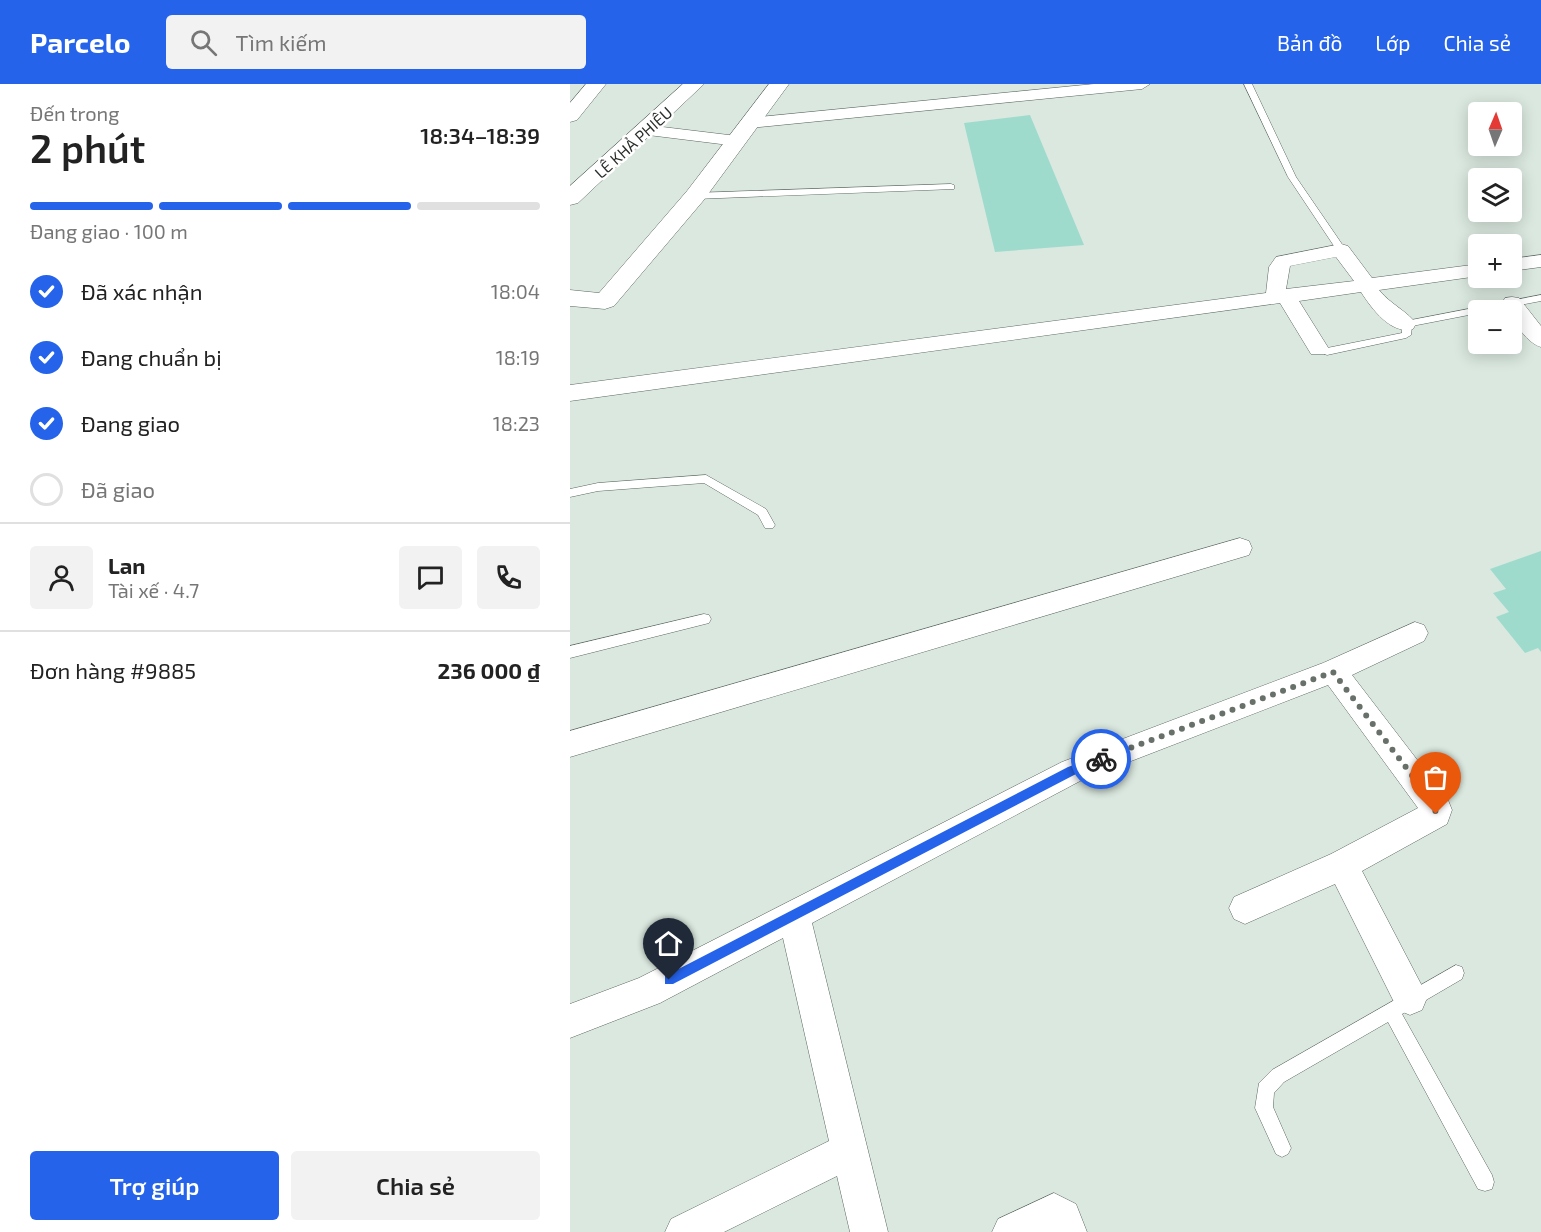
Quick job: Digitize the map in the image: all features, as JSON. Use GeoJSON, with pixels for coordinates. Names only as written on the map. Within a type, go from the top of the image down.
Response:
{"type":"FeatureCollection","features":[{"type":"Feature","properties":{"kind":"main road"},"geometry":{"type":"LineString","coordinates":[[570,116],[586,88],[609,84]]}},
{"type":"Feature","properties":{"kind":"main road","name":"LÊ KHẢ PHIÊU"},"geometry":{"type":"LineString","coordinates":[[570,198],[646,130],[675,93],[694,84]]}},
{"type":"Feature","properties":{"kind":"main road"},"geometry":{"type":"LineString","coordinates":[[570,298],[605,301],[695,196],[779,84]]}},
{"type":"Feature","properties":{"kind":"street"},"geometry":{"type":"LineString","coordinates":[[646,130],[744,132],[1142,84]]}},
{"type":"Feature","properties":{"kind":"street"},"geometry":{"type":"LineString","coordinates":[[1318,349],[1280,295],[1279,267],[1283,261],[1341,250],[1374,300],[1406,324]]}},
{"type":"Feature","properties":{"kind":"street"},"geometry":{"type":"LineString","coordinates":[[1522,264],[1541,261]]}},
{"type":"Feature","properties":{"kind":"street"},"geometry":{"type":"LineString","coordinates":[[570,393],[1280,295],[1468,271]]}},
{"type":"Feature","properties":{"kind":"street"},"geometry":{"type":"LineString","coordinates":[[1522,316],[1541,340]]}},
{"type":"Feature","properties":{"kind":"street"},"geometry":{"type":"LineString","coordinates":[[570,744],[1240,548]]}},
{"type":"Feature","properties":{"kind":"street"},"geometry":{"type":"LineString","coordinates":[[570,1021],[648,991],[1072,771],[1333,672],[1415,633]]}},
{"type":"Feature","properties":{"kind":"street"},"geometry":{"type":"LineString","coordinates":[[1245,908],[1342,865],[1436,814],[1437,810],[1333,672]]}},
{"type":"Feature","properties":{"kind":"street"},"geometry":{"type":"LineString","coordinates":[[1342,865],[1400,1004]]}},
{"type":"Feature","properties":{"kind":"street"},"geometry":{"type":"LineString","coordinates":[[794,915],[869,1232]]}},
{"type":"Feature","properties":{"kind":"street"},"geometry":{"type":"LineString","coordinates":[[684,1232],[850,1150]]}},
{"type":"Feature","properties":{"kind":"street"},"geometry":{"type":"LineString","coordinates":[[1011,1232],[1054,1212],[1063,1217],[1068,1232]]}},
{"type":"Feature","properties":{"kind":"lane"},"geometry":{"type":"LineString","coordinates":[[1248,84],[1292,177],[1341,250]]}},
{"type":"Feature","properties":{"kind":"lane"},"geometry":{"type":"LineString","coordinates":[[695,196],[951,187]]}},
{"type":"Feature","properties":{"kind":"lane"},"geometry":{"type":"LineString","coordinates":[[1522,301],[1541,298]]}},
{"type":"Feature","properties":{"kind":"lane"},"geometry":{"type":"LineString","coordinates":[[1318,349],[1327,352],[1406,335],[1408,330],[1406,324],[1468,312]]}},
{"type":"Feature","properties":{"kind":"lane"},"geometry":{"type":"LineString","coordinates":[[570,493],[598,487],[706,480],[762,512],[770,525]]}},
{"type":"Feature","properties":{"kind":"lane"},"geometry":{"type":"LineString","coordinates":[[570,652],[704,619]]}},
{"type":"Feature","properties":{"kind":"lane"},"geometry":{"type":"LineString","coordinates":[[1282,1148],[1264,1107],[1265,1089],[1278,1076],[1306,1058],[1456,973]]}},
{"type":"Feature","properties":{"kind":"lane"},"geometry":{"type":"LineString","coordinates":[[1400,1004],[1485,1182]]}},
{"type":"Feature","properties":{"kind":"building"},"geometry":{"type":"Polygon","coordinates":[[[1030,115],[1084,245],[995,252],[964,123],[1030,115]]]}},
{"type":"Feature","properties":{"kind":"building"},"geometry":{"type":"Polygon","coordinates":[[[1541,551],[1541,652],[1538,648],[1525,653],[1496,617],[1509,612],[1493,593],[1506,589],[1490,569],[1541,551]]]}},
{"type":"Feature","properties":{"kind":"way so far"},"geometry":{"type":"LineString","coordinates":[[1101,759],[1333,672],[1434,804],[1436,814]]}},
{"type":"Feature","properties":{"kind":"route"},"geometry":{"type":"LineString","coordinates":[[669,980],[1072,771],[1101,759]]}}]}
